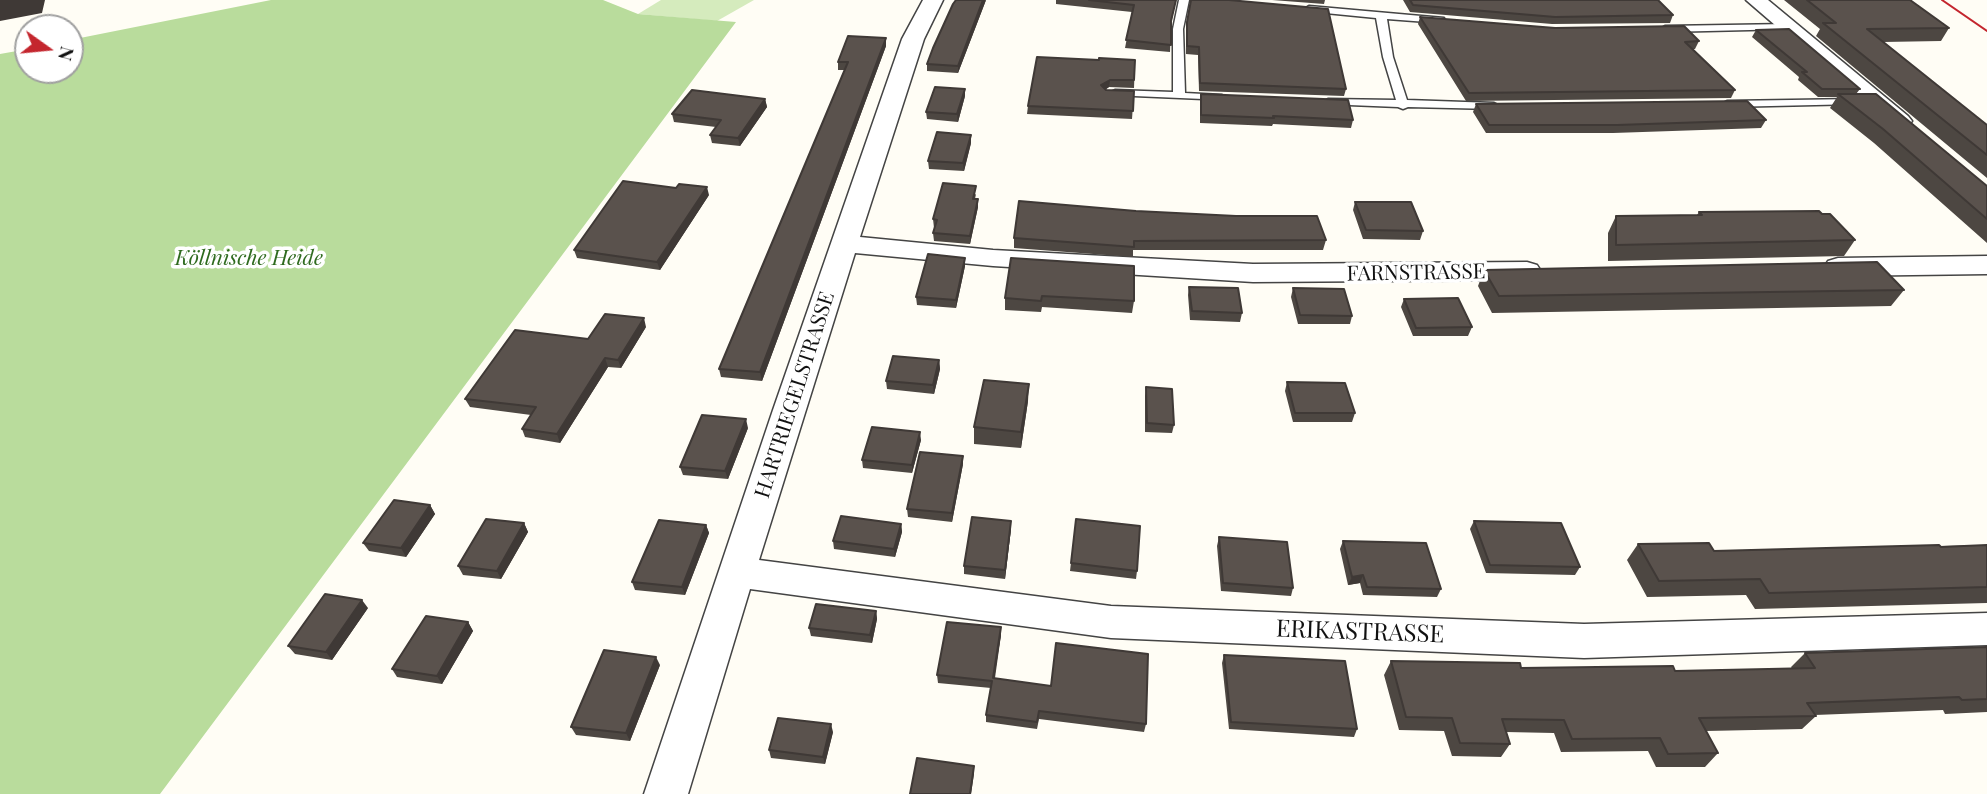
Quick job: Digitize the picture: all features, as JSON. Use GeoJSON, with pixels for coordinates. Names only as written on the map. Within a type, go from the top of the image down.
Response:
{"type":"FeatureCollection","features":[{"type":"Feature","properties":{"kind":"street","name":"HARTRIEGELSTRASSE"},"geometry":{"type":"LineString","coordinates":[[666,794],[913,39],[933,0]]}},
{"type":"Feature","properties":{"kind":"street"},"geometry":{"type":"LineString","coordinates":[[1756,0],[1918,136]]}},
{"type":"Feature","properties":{"kind":"street","name":"FARNSTRASSE"},"geometry":{"type":"LineString","coordinates":[[846,244],[993,258],[1253,272],[1550,271]]}},
{"type":"Feature","properties":{"kind":"street"},"geometry":{"type":"LineString","coordinates":[[1806,267],[1987,265]]}},
{"type":"Feature","properties":{"kind":"street","name":"ERIKASTRASSE"},"geometry":{"type":"LineString","coordinates":[[737,572],[1111,622],[1584,641],[1987,629]]}},
{"type":"Feature","properties":{"kind":"lane"},"geometry":{"type":"LineString","coordinates":[[1179,96],[1178,29],[1184,0]]}},
{"type":"Feature","properties":{"kind":"lane"},"geometry":{"type":"LineString","coordinates":[[1303,8],[1447,21]]}},
{"type":"Feature","properties":{"kind":"lane"},"geometry":{"type":"LineString","coordinates":[[1381,15],[1388,57],[1403,106]]}},
{"type":"Feature","properties":{"kind":"lane"},"geometry":{"type":"LineString","coordinates":[[1650,29],[1788,27]]}},
{"type":"Feature","properties":{"kind":"lane"},"geometry":{"type":"LineString","coordinates":[[1109,93],[1235,98]]}},
{"type":"Feature","properties":{"kind":"lane"},"geometry":{"type":"LineString","coordinates":[[1319,102],[1403,106],[1508,106]]}},
{"type":"Feature","properties":{"kind":"lane"},"geometry":{"type":"LineString","coordinates":[[1714,104],[1878,102]]}},
{"type":"Feature","properties":{"kind":"green space","name":"Köllnische Heide"},"geometry":{"type":"Polygon","coordinates":[[[271,0],[603,0],[638,14],[736,22],[160,794],[0,794],[0,54],[14,52],[14,84],[84,84],[84,37],[271,0]]]}},
{"type":"Feature","properties":{"kind":"green space"},"geometry":{"type":"Polygon","coordinates":[[[661,0],[754,0],[717,21],[638,14],[661,0]]]}},
{"type":"Feature","properties":{"kind":"building"},"geometry":{"type":"Polygon","coordinates":[[[956,0],[983,0],[958,66],[927,64],[933,48],[956,0]]]}},
{"type":"Feature","properties":{"kind":"building"},"geometry":{"type":"Polygon","coordinates":[[[1089,0],[1176,0],[1171,21],[1171,45],[1126,40],[1134,5],[1089,0]]]}},
{"type":"Feature","properties":{"kind":"building"},"geometry":{"type":"Polygon","coordinates":[[[1191,0],[1229,0],[1328,9],[1346,89],[1200,83],[1199,47],[1187,46],[1191,0]]]}},
{"type":"Feature","properties":{"kind":"building"},"geometry":{"type":"Polygon","coordinates":[[[1410,0],[1658,0],[1673,15],[1555,17],[1413,5],[1410,0]]]}},
{"type":"Feature","properties":{"kind":"building"},"geometry":{"type":"Polygon","coordinates":[[[1807,0],[1910,0],[1949,28],[1867,29],[1987,125],[1987,155],[1823,23],[1836,23],[1807,0]]]}},
{"type":"Feature","properties":{"kind":"building"},"geometry":{"type":"Polygon","coordinates":[[[1420,17],[1555,28],[1684,26],[1699,41],[1685,42],[1735,90],[1469,93],[1420,17]]]}},
{"type":"Feature","properties":{"kind":"building"},"geometry":{"type":"Polygon","coordinates":[[[1789,29],[1860,89],[1822,89],[1802,72],[1807,72],[1756,30],[1789,29]]]}},
{"type":"Feature","properties":{"kind":"building"},"geometry":{"type":"Polygon","coordinates":[[[848,36],[886,38],[760,372],[719,369],[848,62],[838,62],[848,36]]]}},
{"type":"Feature","properties":{"kind":"building"},"geometry":{"type":"Polygon","coordinates":[[[1037,57],[1135,60],[1134,80],[1110,80],[1101,85],[1106,90],[1134,91],[1133,111],[1028,106],[1037,57]]]}},
{"type":"Feature","properties":{"kind":"building"},"geometry":{"type":"Polygon","coordinates":[[[935,87],[965,89],[957,114],[926,112],[935,87]]]}},
{"type":"Feature","properties":{"kind":"building"},"geometry":{"type":"Polygon","coordinates":[[[692,90],[765,99],[738,138],[710,135],[721,120],[672,114],[692,90]]]}},
{"type":"Feature","properties":{"kind":"building"},"geometry":{"type":"Polygon","coordinates":[[[1201,94],[1348,100],[1353,120],[1201,115],[1201,94]]]}},
{"type":"Feature","properties":{"kind":"building"},"geometry":{"type":"Polygon","coordinates":[[[1838,94],[1876,94],[1987,186],[1987,219],[1883,129],[1838,94]]]}},
{"type":"Feature","properties":{"kind":"building"},"geometry":{"type":"Polygon","coordinates":[[[1747,101],[1766,120],[1617,125],[1489,125],[1476,104],[1747,101]]]}},
{"type":"Feature","properties":{"kind":"building"},"geometry":{"type":"Polygon","coordinates":[[[937,132],[971,135],[963,163],[928,161],[937,132]]]}},
{"type":"Feature","properties":{"kind":"building"},"geometry":{"type":"Polygon","coordinates":[[[623,181],[676,188],[679,184],[707,187],[657,262],[574,250],[623,181]]]}},
{"type":"Feature","properties":{"kind":"building"},"geometry":{"type":"Polygon","coordinates":[[[943,183],[976,186],[973,199],[978,199],[970,236],[933,233],[937,220],[933,219],[943,183]]]}},
{"type":"Feature","properties":{"kind":"building"},"geometry":{"type":"Polygon","coordinates":[[[1019,201],[1136,211],[1236,216],[1317,216],[1326,240],[1134,241],[1134,247],[1014,238],[1019,201]]]}},
{"type":"Feature","properties":{"kind":"building"},"geometry":{"type":"Polygon","coordinates":[[[1355,202],[1411,202],[1423,231],[1366,230],[1355,202]]]}},
{"type":"Feature","properties":{"kind":"building"},"geometry":{"type":"Polygon","coordinates":[[[1819,211],[1822,214],[1830,214],[1855,240],[1616,245],[1616,216],[1819,211]]]}},
{"type":"Feature","properties":{"kind":"building"},"geometry":{"type":"Polygon","coordinates":[[[928,254],[965,258],[956,300],[916,297],[928,254]]]}},
{"type":"Feature","properties":{"kind":"building"},"geometry":{"type":"Polygon","coordinates":[[[1011,258],[1134,266],[1134,301],[1042,296],[1041,301],[1005,298],[1011,258]]]}},
{"type":"Feature","properties":{"kind":"building"},"geometry":{"type":"Polygon","coordinates":[[[1877,262],[1904,290],[1499,296],[1484,270],[1877,262]]]}},
{"type":"Feature","properties":{"kind":"building"},"geometry":{"type":"Polygon","coordinates":[[[1189,287],[1238,288],[1242,313],[1192,311],[1189,287]]]}},
{"type":"Feature","properties":{"kind":"building"},"geometry":{"type":"Polygon","coordinates":[[[1293,288],[1344,289],[1352,316],[1300,315],[1293,288]]]}},
{"type":"Feature","properties":{"kind":"building"},"geometry":{"type":"Polygon","coordinates":[[[1458,298],[1472,327],[1416,328],[1404,299],[1458,298]]]}},
{"type":"Feature","properties":{"kind":"building"},"geometry":{"type":"Polygon","coordinates":[[[605,314],[644,318],[618,360],[605,358],[557,434],[522,429],[536,407],[465,399],[515,330],[588,339],[605,314]]]}},
{"type":"Feature","properties":{"kind":"building"},"geometry":{"type":"Polygon","coordinates":[[[893,356],[939,360],[933,385],[886,381],[893,356]]]}},
{"type":"Feature","properties":{"kind":"building"},"geometry":{"type":"Polygon","coordinates":[[[984,380],[1029,384],[1021,432],[974,427],[984,380]]]}},
{"type":"Feature","properties":{"kind":"building"},"geometry":{"type":"Polygon","coordinates":[[[1287,382],[1345,383],[1355,413],[1295,413],[1287,382]]]}},
{"type":"Feature","properties":{"kind":"building"},"geometry":{"type":"Polygon","coordinates":[[[1146,387],[1172,389],[1174,425],[1147,423],[1146,387]]]}},
{"type":"Feature","properties":{"kind":"building"},"geometry":{"type":"Polygon","coordinates":[[[702,415],[746,419],[725,471],[680,467],[702,415]]]}},
{"type":"Feature","properties":{"kind":"building"},"geometry":{"type":"Polygon","coordinates":[[[872,427],[920,432],[912,465],[862,460],[872,427]]]}},
{"type":"Feature","properties":{"kind":"building"},"geometry":{"type":"Polygon","coordinates":[[[920,452],[963,456],[952,513],[907,509],[920,452]]]}},
{"type":"Feature","properties":{"kind":"building"},"geometry":{"type":"Polygon","coordinates":[[[394,500],[430,505],[401,548],[363,543],[394,500]]]}},
{"type":"Feature","properties":{"kind":"building"},"geometry":{"type":"Polygon","coordinates":[[[841,516],[901,524],[894,549],[833,541],[841,516]]]}},
{"type":"Feature","properties":{"kind":"building"},"geometry":{"type":"Polygon","coordinates":[[[972,517],[1011,521],[1005,570],[964,566],[972,517]]]}},
{"type":"Feature","properties":{"kind":"building"},"geometry":{"type":"Polygon","coordinates":[[[486,519],[524,523],[497,571],[458,566],[486,519]]]}},
{"type":"Feature","properties":{"kind":"building"},"geometry":{"type":"Polygon","coordinates":[[[1076,519],[1140,526],[1137,571],[1071,563],[1076,519]]]}},
{"type":"Feature","properties":{"kind":"building"},"geometry":{"type":"Polygon","coordinates":[[[659,520],[706,525],[682,587],[632,582],[659,520]]]}},
{"type":"Feature","properties":{"kind":"building"},"geometry":{"type":"Polygon","coordinates":[[[1474,521],[1561,523],[1580,567],[1490,565],[1474,521]]]}},
{"type":"Feature","properties":{"kind":"building"},"geometry":{"type":"Polygon","coordinates":[[[1219,537],[1287,542],[1293,588],[1223,583],[1219,537]]]}},
{"type":"Feature","properties":{"kind":"building"},"geometry":{"type":"Polygon","coordinates":[[[1343,541],[1426,543],[1441,589],[1367,587],[1363,575],[1352,577],[1343,541]]]}},
{"type":"Feature","properties":{"kind":"building"},"geometry":{"type":"Polygon","coordinates":[[[1709,543],[1714,551],[1987,545],[1987,587],[1769,593],[1760,579],[1659,581],[1638,544],[1709,543]]]}},
{"type":"Feature","properties":{"kind":"building"},"geometry":{"type":"Polygon","coordinates":[[[325,594],[362,600],[326,652],[288,646],[325,594]]]}},
{"type":"Feature","properties":{"kind":"building"},"geometry":{"type":"Polygon","coordinates":[[[816,604],[876,611],[870,635],[809,628],[816,604]]]}},
{"type":"Feature","properties":{"kind":"building"},"geometry":{"type":"Polygon","coordinates":[[[426,616],[468,622],[437,676],[392,669],[426,616]]]}},
{"type":"Feature","properties":{"kind":"building"},"geometry":{"type":"Polygon","coordinates":[[[947,622],[1001,627],[993,678],[1051,686],[1056,643],[1148,654],[1146,724],[1039,711],[1037,722],[986,715],[992,681],[937,675],[947,622]]]}},
{"type":"Feature","properties":{"kind":"building"},"geometry":{"type":"Polygon","coordinates":[[[1987,647],[1987,699],[1962,700],[1959,697],[1807,703],[1816,716],[1699,718],[1718,753],[1668,754],[1660,738],[1572,739],[1564,720],[1502,719],[1510,744],[1460,743],[1452,718],[1406,717],[1391,661],[1520,663],[1521,668],[1673,666],[1675,671],[1815,668],[1805,653],[1987,647]]]}},
{"type":"Feature","properties":{"kind":"building"},"geometry":{"type":"Polygon","coordinates":[[[604,650],[656,657],[626,733],[571,727],[604,650]]]}},
{"type":"Feature","properties":{"kind":"building"},"geometry":{"type":"Polygon","coordinates":[[[1224,655],[1345,661],[1357,729],[1231,722],[1224,655]]]}},
{"type":"Feature","properties":{"kind":"building"},"geometry":{"type":"Polygon","coordinates":[[[778,718],[831,724],[823,757],[769,750],[778,718]]]}},
{"type":"Feature","properties":{"kind":"building"},"geometry":{"type":"Polygon","coordinates":[[[917,758],[974,766],[970,794],[910,794],[917,758]]]}},
{"type":"Feature","properties":{"kind":"tram line"},"geometry":{"type":"LineString","coordinates":[[1942,0],[1987,31]]}}]}
